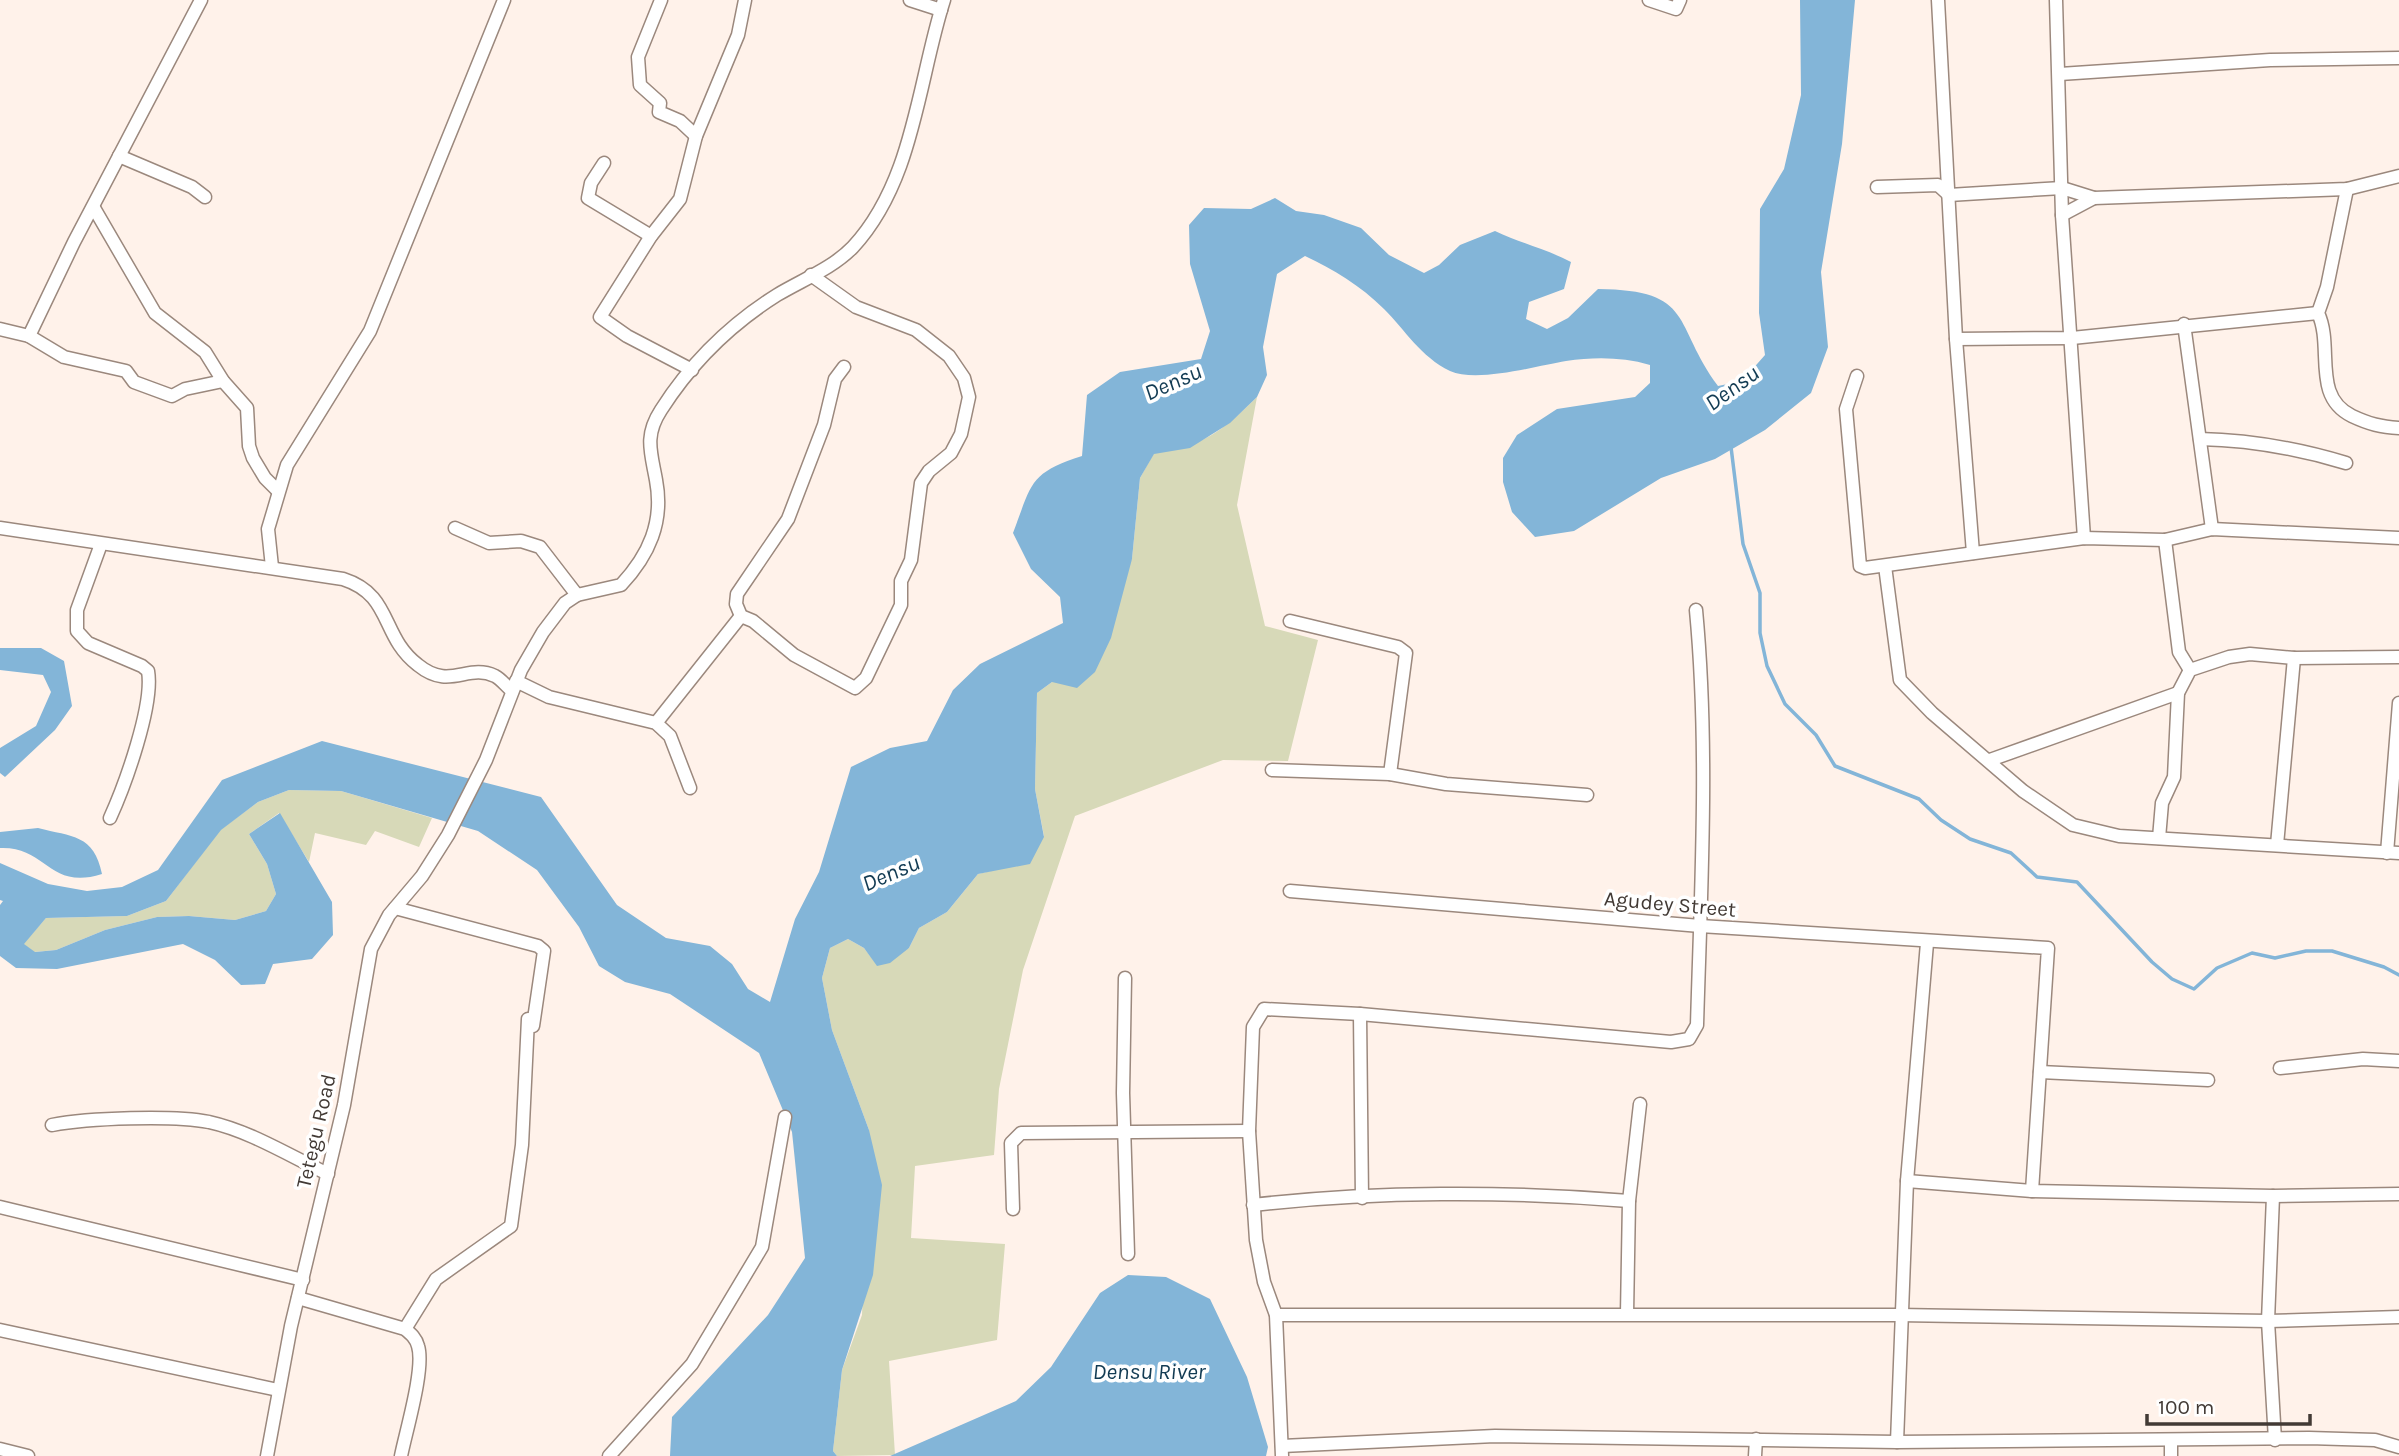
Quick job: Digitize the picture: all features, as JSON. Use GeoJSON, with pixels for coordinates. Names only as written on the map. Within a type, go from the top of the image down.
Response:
{"type":"FeatureCollection","features":[{"type":"Feature","properties":{"kind":"street"},"geometry":{"type":"LineString","coordinates":[[29,336],[74,242],[201,0]]}},
{"type":"Feature","properties":{"kind":"street"},"geometry":{"type":"LineString","coordinates":[[272,567],[268,529],[278,491],[296,447],[321,414],[370,331],[504,0]]}},
{"type":"Feature","properties":{"kind":"street"},"geometry":{"type":"LineString","coordinates":[[661,0],[638,57],[640,85],[660,103],[659,111],[680,121],[696,136]]}},
{"type":"Feature","properties":{"kind":"street"},"geometry":{"type":"LineString","coordinates":[[692,370],[627,336],[600,317],[651,236],[680,199],[696,136],[738,35],[745,0]]}},
{"type":"Feature","properties":{"kind":"street"},"geometry":{"type":"LineString","coordinates":[[455,528],[489,543],[521,541],[540,547],[577,595],[621,585],[653,540],[659,513],[648,438],[661,410],[730,328],[851,249],[869,229],[886,197],[914,122],[943,5],[910,0]]}},
{"type":"Feature","properties":{"kind":"street"},"geometry":{"type":"LineString","coordinates":[[1649,0],[1676,9],[1680,0]]}},
{"type":"Feature","properties":{"kind":"street"},"geometry":{"type":"LineString","coordinates":[[1938,0],[1956,340],[1973,553]]}},
{"type":"Feature","properties":{"kind":"street"},"geometry":{"type":"LineString","coordinates":[[2056,0],[2062,215],[2084,538]]}},
{"type":"Feature","properties":{"kind":"street"},"geometry":{"type":"LineString","coordinates":[[2060,74],[2270,60],[2399,58]]}},
{"type":"Feature","properties":{"kind":"street"},"geometry":{"type":"LineString","coordinates":[[119,156],[192,187],[205,197]]}},
{"type":"Feature","properties":{"kind":"street"},"geometry":{"type":"LineString","coordinates":[[604,163],[591,183],[588,198],[651,236]]}},
{"type":"Feature","properties":{"kind":"street"},"geometry":{"type":"LineString","coordinates":[[1877,187],[1938,185],[1948,195],[2062,188],[2094,198],[2347,189],[2399,177]]}},
{"type":"Feature","properties":{"kind":"street"},"geometry":{"type":"LineString","coordinates":[[2347,189],[2328,287],[2318,313],[2324,326],[2326,376],[2331,400],[2340,410],[2374,427],[2399,428]]}},
{"type":"Feature","properties":{"kind":"street"},"geometry":{"type":"LineString","coordinates":[[2062,215],[2094,198]]}},
{"type":"Feature","properties":{"kind":"street"},"geometry":{"type":"LineString","coordinates":[[94,208],[155,313],[205,352],[223,381],[247,408],[249,446],[253,458],[265,478],[278,491]]}},
{"type":"Feature","properties":{"kind":"street"},"geometry":{"type":"LineString","coordinates":[[811,275],[856,307],[916,330],[950,356],[964,378],[970,397],[968,412],[951,453],[929,471],[921,483],[911,560],[901,581],[901,605],[885,642],[860,687],[846,684],[794,654],[753,621],[741,616],[736,604],[737,594],[788,519],[824,425],[835,379],[844,367]]}},
{"type":"Feature","properties":{"kind":"street"},"geometry":{"type":"LineString","coordinates":[[1956,340],[2072,338],[2184,324],[2285,319],[2318,313]]}},
{"type":"Feature","properties":{"kind":"street"},"geometry":{"type":"LineString","coordinates":[[2184,324],[2211,528]]}},
{"type":"Feature","properties":{"kind":"street"},"geometry":{"type":"LineString","coordinates":[[0,329],[29,336],[64,357],[126,372],[134,382],[172,396],[185,389],[223,381]]}},
{"type":"Feature","properties":{"kind":"street"},"geometry":{"type":"LineString","coordinates":[[1857,376],[1846,409],[1860,566],[1885,566],[2084,538],[2165,540],[2211,528],[2399,538]]}},
{"type":"Feature","properties":{"kind":"street"},"geometry":{"type":"LineString","coordinates":[[2200,439],[2241,439],[2293,447],[2346,463]]}},
{"type":"Feature","properties":{"kind":"street"},"geometry":{"type":"LineString","coordinates":[[0,528],[318,573],[356,583],[377,600],[403,653],[426,672],[440,678],[478,672],[549,697],[656,723],[670,736],[690,788]]}},
{"type":"Feature","properties":{"kind":"street"},"geometry":{"type":"LineString","coordinates":[[2165,540],[2179,652],[2190,670]]}},
{"type":"Feature","properties":{"kind":"street"},"geometry":{"type":"LineString","coordinates":[[101,544],[77,610],[77,631],[88,643],[142,666],[148,671],[149,680],[142,730],[110,818]]}},
{"type":"Feature","properties":{"kind":"street"},"geometry":{"type":"LineString","coordinates":[[1885,566],[1900,680],[1931,713],[1990,760],[2023,791],[2073,825],[2119,836],[2393,853],[2399,703]]}},
{"type":"Feature","properties":{"kind":"street","name":"Tetegu Road"},"geometry":{"type":"LineString","coordinates":[[267,1456],[298,1298],[344,1105],[367,962],[379,931],[422,876],[448,835],[480,768],[514,685],[543,632],[565,603],[577,595]]}},
{"type":"Feature","properties":{"kind":"street"},"geometry":{"type":"LineString","coordinates":[[1696,610],[1703,743],[1697,1025],[1689,1039],[1671,1042],[1360,1014],[1264,1009],[1253,1027],[1249,1131],[1253,1205],[1264,1282],[1276,1315],[1282,1451],[1495,1436],[1898,1442],[2375,1440],[2399,1447]]}},
{"type":"Feature","properties":{"kind":"street"},"geometry":{"type":"LineString","coordinates":[[656,723],[741,616]]}},
{"type":"Feature","properties":{"kind":"street"},"geometry":{"type":"LineString","coordinates":[[1290,621],[1398,647],[1406,653],[1390,774]]}},
{"type":"Feature","properties":{"kind":"street"},"geometry":{"type":"LineString","coordinates":[[2159,838],[2162,803],[2174,777],[2178,692],[2190,670],[2239,655],[2294,658],[2399,657]]}},
{"type":"Feature","properties":{"kind":"street"},"geometry":{"type":"LineString","coordinates":[[2277,845],[2294,658]]}},
{"type":"Feature","properties":{"kind":"street"},"geometry":{"type":"LineString","coordinates":[[1990,760],[2178,692]]}},
{"type":"Feature","properties":{"kind":"street"},"geometry":{"type":"LineString","coordinates":[[1272,770],[1390,774],[1446,784],[1587,795]]}},
{"type":"Feature","properties":{"kind":"street","name":"Agudey Street"},"geometry":{"type":"LineString","coordinates":[[1290,891],[1700,926],[1927,943],[2048,948],[2040,1072]]}},
{"type":"Feature","properties":{"kind":"street"},"geometry":{"type":"LineString","coordinates":[[395,908],[538,946],[544,951],[545,960],[530,1023],[522,1145],[511,1226],[436,1279],[405,1329]]}},
{"type":"Feature","properties":{"kind":"street"},"geometry":{"type":"LineString","coordinates":[[1898,1442],[1899,1315],[1906,1181],[1927,943]]}},
{"type":"Feature","properties":{"kind":"street"},"geometry":{"type":"LineString","coordinates":[[1125,978],[1123,1093],[1128,1254]]}},
{"type":"Feature","properties":{"kind":"street"},"geometry":{"type":"LineString","coordinates":[[1360,1014],[1362,1198]]}},
{"type":"Feature","properties":{"kind":"street"},"geometry":{"type":"LineString","coordinates":[[2280,1068],[2363,1059],[2399,1061]]}},
{"type":"Feature","properties":{"kind":"street"},"geometry":{"type":"LineString","coordinates":[[2032,1191],[2040,1072],[2208,1080]]}},
{"type":"Feature","properties":{"kind":"street"},"geometry":{"type":"LineString","coordinates":[[1627,1314],[1629,1201],[1640,1104]]}},
{"type":"Feature","properties":{"kind":"street"},"geometry":{"type":"LineString","coordinates":[[609,1456],[692,1364],[762,1247],[785,1117]]}},
{"type":"Feature","properties":{"kind":"street"},"geometry":{"type":"LineString","coordinates":[[52,1125],[80,1120],[208,1122],[240,1133],[328,1174]]}},
{"type":"Feature","properties":{"kind":"street"},"geometry":{"type":"LineString","coordinates":[[1013,1209],[1011,1143],[1014,1137],[1021,1133],[1249,1131]]}},
{"type":"Feature","properties":{"kind":"street"},"geometry":{"type":"LineString","coordinates":[[1906,1181],[2032,1191],[2273,1196],[2399,1194]]}},
{"type":"Feature","properties":{"kind":"street"},"geometry":{"type":"LineString","coordinates":[[1253,1205],[1307,1199],[1557,1195],[1629,1201]]}},
{"type":"Feature","properties":{"kind":"street"},"geometry":{"type":"LineString","coordinates":[[2273,1196],[2268,1321],[2275,1440]]}},
{"type":"Feature","properties":{"kind":"street"},"geometry":{"type":"LineString","coordinates":[[0,1208],[303,1280]]}},
{"type":"Feature","properties":{"kind":"street"},"geometry":{"type":"LineString","coordinates":[[298,1298],[405,1329],[414,1336],[419,1347],[420,1363],[401,1456]]}},
{"type":"Feature","properties":{"kind":"street"},"geometry":{"type":"LineString","coordinates":[[1276,1315],[1899,1315],[2268,1321],[2399,1317]]}},
{"type":"Feature","properties":{"kind":"street"},"geometry":{"type":"LineString","coordinates":[[0,1330],[278,1390]]}},
{"type":"Feature","properties":{"kind":"street"},"geometry":{"type":"LineString","coordinates":[[1755,1456],[1756,1439]]}},
{"type":"Feature","properties":{"kind":"street"},"geometry":{"type":"LineString","coordinates":[[2171,1442],[2171,1456]]}},
{"type":"Feature","properties":{"kind":"street"},"geometry":{"type":"LineString","coordinates":[[0,1449],[28,1456]]}},
{"type":"Feature","properties":{"kind":"green space"},"geometry":{"type":"Polygon","coordinates":[[[1257,397],[1237,505],[1265,626],[1318,640],[1288,761],[1223,760],[1075,816],[1023,970],[999,1089],[994,1155],[915,1166],[911,1238],[1005,1244],[997,1340],[889,1361],[895,1455],[837,1456],[833,1451],[842,1370],[862,1315],[869,1130],[832,1030],[822,978],[830,948],[848,939],[864,948],[877,965],[909,948],[919,928],[947,912],[978,874],[999,869],[1044,836],[1035,789],[1037,693],[1052,682],[1132,559],[1140,478],[1154,453],[1186,446],[1211,436],[1257,397]]]}},
{"type":"Feature","properties":{"kind":"green space"},"geometry":{"type":"Polygon","coordinates":[[[289,790],[341,791],[432,818],[419,847],[375,831],[366,845],[315,833],[309,862],[279,813],[249,834],[267,864],[276,894],[266,911],[235,920],[189,916],[157,917],[105,930],[56,950],[34,952],[23,944],[46,918],[127,916],[166,901],[220,830],[258,802],[289,790]]]}},
{"type":"Feature","properties":{"kind":"water","name":"Densu"},"geometry":{"type":"Polygon","coordinates":[[[1800,0],[1855,0],[1842,144],[1821,272],[1828,347],[1811,393],[1765,430],[1715,459],[1661,478],[1574,531],[1535,537],[1512,512],[1503,482],[1503,458],[1517,435],[1557,409],[1635,397],[1650,383],[1650,365],[1629,360],[1598,358],[1491,374],[1475,375],[1450,371],[1422,351],[1384,309],[1356,285],[1305,256],[1277,274],[1263,347],[1267,375],[1257,397],[1230,423],[1190,448],[1154,454],[1140,478],[1132,559],[1111,638],[1095,672],[1077,688],[1052,682],[1037,693],[1035,789],[1044,837],[1030,864],[978,874],[947,912],[919,928],[909,948],[890,963],[877,966],[864,948],[848,939],[830,948],[822,978],[832,1030],[869,1130],[882,1185],[873,1275],[842,1370],[833,1451],[837,1456],[670,1456],[672,1417],[768,1315],[805,1258],[792,1132],[759,1053],[670,994],[625,982],[599,966],[579,927],[537,870],[478,831],[341,791],[289,790],[258,802],[221,830],[166,901],[127,916],[46,918],[24,944],[35,952],[56,950],[105,930],[157,917],[189,916],[235,920],[266,911],[276,894],[267,864],[249,834],[280,813],[332,902],[333,935],[312,959],[273,964],[265,984],[241,985],[215,960],[183,944],[57,969],[16,968],[0,956],[0,905],[3,901],[0,900],[0,863],[48,884],[87,891],[122,887],[158,870],[222,780],[322,741],[541,797],[617,905],[666,938],[710,946],[732,964],[748,989],[770,1002],[795,919],[819,872],[851,767],[890,748],[927,741],[953,690],[980,664],[1063,623],[1060,597],[1031,569],[1013,533],[1024,502],[1035,482],[1052,468],[1082,456],[1087,395],[1120,372],[1201,359],[1210,331],[1190,264],[1189,225],[1204,208],[1251,209],[1275,198],[1296,211],[1324,215],[1361,228],[1389,255],[1424,273],[1439,265],[1460,245],[1495,231],[1571,262],[1564,289],[1529,302],[1526,319],[1547,329],[1568,318],[1598,289],[1652,296],[1667,304],[1678,315],[1718,386],[1742,381],[1765,355],[1759,313],[1760,209],[1784,169],[1801,95],[1800,0]]]}},
{"type":"Feature","properties":{"kind":"water"},"geometry":{"type":"Polygon","coordinates":[[[0,648],[41,648],[64,661],[72,706],[55,730],[5,777],[0,773],[0,748],[36,726],[51,692],[43,675],[0,670],[0,648]]]}},
{"type":"Feature","properties":{"kind":"water"},"geometry":{"type":"Polygon","coordinates":[[[38,828],[71,836],[87,844],[98,861],[102,874],[84,878],[70,877],[16,849],[0,848],[0,832],[38,828]]]}},
{"type":"Feature","properties":{"kind":"water","name":"Densu River"},"geometry":{"type":"Polygon","coordinates":[[[1128,1275],[1166,1277],[1210,1299],[1247,1377],[1268,1447],[1266,1456],[890,1456],[1016,1401],[1051,1367],[1100,1293],[1128,1275]]]}},
{"type":"Feature","properties":{"kind":"waterway"},"geometry":{"type":"LineString","coordinates":[[1731,447],[1743,544],[1760,593],[1760,633],[1767,666],[1785,704],[1816,735],[1835,766],[1919,799],[1941,820],[1970,839],[2011,853],[2037,877],[2077,882],[2152,962],[2172,979],[2194,989],[2217,968],[2252,953],[2275,958],[2306,951],[2332,951],[2384,967],[2399,975]]}}]}
